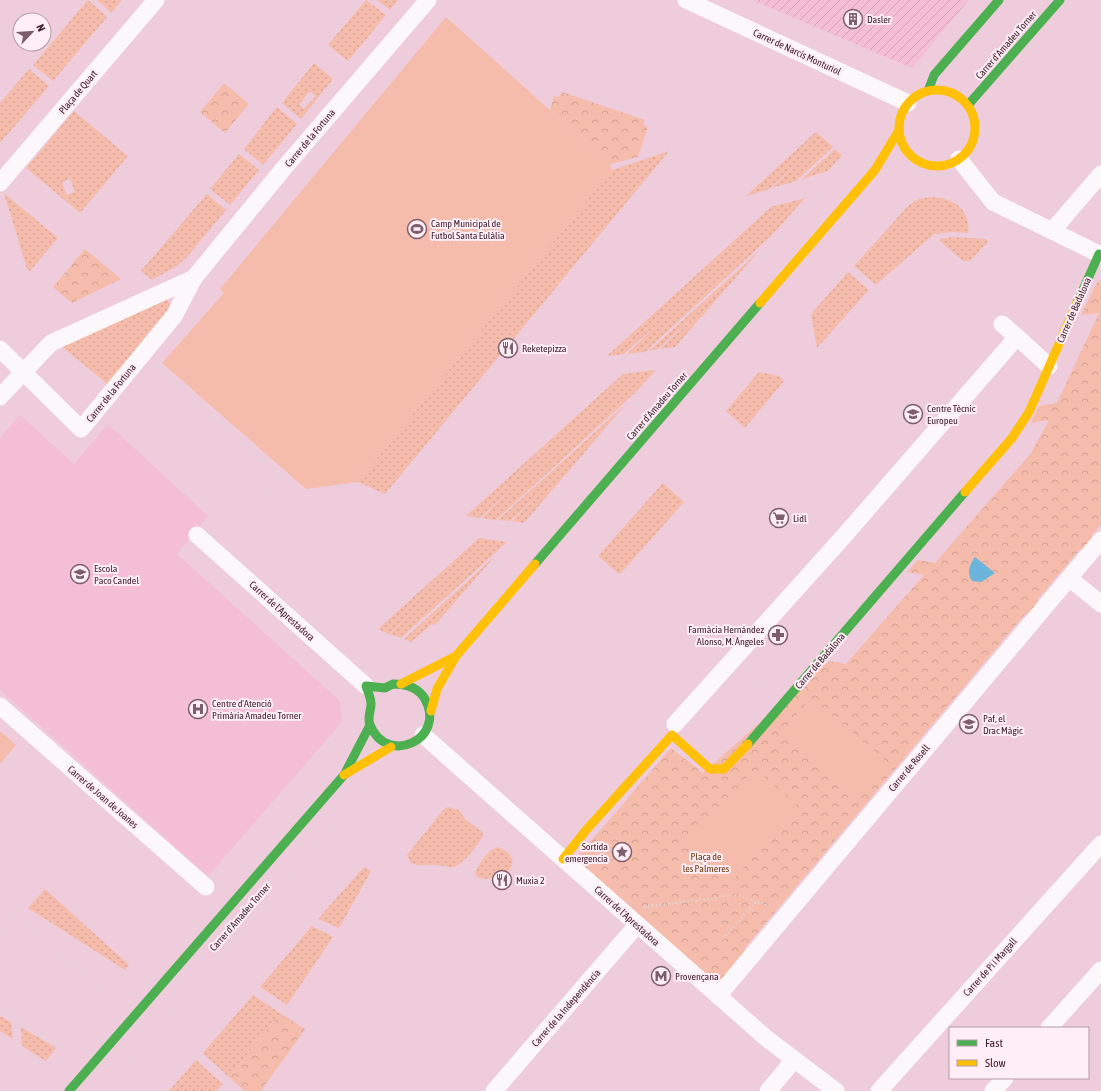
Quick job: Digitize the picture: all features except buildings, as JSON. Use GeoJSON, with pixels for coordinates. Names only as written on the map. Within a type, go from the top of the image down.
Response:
{"type":"FeatureCollection","features":[{"type":"Feature","properties":{"kind":"street","name":"Plaça de Quart"},"geometry":{"type":"LineString","coordinates":[[0,184],[156,0]]}},
{"type":"Feature","properties":{"kind":"street","name":"Carrer de la Fortuna"},"geometry":{"type":"LineString","coordinates":[[22,371],[81,429],[174,316],[194,278],[284,168],[428,0]]}},
{"type":"Feature","properties":{"kind":"street","name":"Carrer de Narcís Monturiol"},"geometry":{"type":"LineString","coordinates":[[686,0],[908,103]]}},
{"type":"Feature","properties":{"kind":"street"},"geometry":{"type":"LineString","coordinates":[[928,91],[934,74],[999,0]]}},
{"type":"Feature","properties":{"kind":"street","name":"Carrer d'Amadeu Torner"},"geometry":{"type":"LineString","coordinates":[[968,105],[1060,0]]}},
{"type":"Feature","properties":{"kind":"street"},"geometry":{"type":"LineString","coordinates":[[928,91],[946,91],[956,94],[968,105],[974,117],[975,129],[970,148],[960,159],[941,167],[920,163],[907,158],[899,130],[900,120],[908,103],[912,98],[928,91]]}},
{"type":"Feature","properties":{"kind":"street","name":"Carrer d'Amadeu Torner"},"geometry":{"type":"LineString","coordinates":[[431,711],[437,689],[456,656],[875,170],[899,130]]}},
{"type":"Feature","properties":{"kind":"street"},"geometry":{"type":"LineString","coordinates":[[960,159],[992,202],[1100,254]]}},
{"type":"Feature","properties":{"kind":"street"},"geometry":{"type":"LineString","coordinates":[[875,170],[887,166]]}},
{"type":"Feature","properties":{"kind":"street"},"geometry":{"type":"LineString","coordinates":[[1052,231],[1101,174]]}},
{"type":"Feature","properties":{"kind":"street","name":"Carrer de Badalona"},"geometry":{"type":"LineString","coordinates":[[563,859],[587,829],[672,735],[710,769],[724,769],[733,761],[1012,438],[1029,412],[1100,254]]}},
{"type":"Feature","properties":{"kind":"street","name":"Carrer de la Fortuna"},"geometry":{"type":"LineString","coordinates":[[0,397],[22,371],[51,343],[194,278]]}},
{"type":"Feature","properties":{"kind":"street"},"geometry":{"type":"LineString","coordinates":[[1002,324],[1049,366]]}},
{"type":"Feature","properties":{"kind":"street"},"geometry":{"type":"LineString","coordinates":[[675,724],[844,536],[1017,337]]}},
{"type":"Feature","properties":{"kind":"street"},"geometry":{"type":"LineString","coordinates":[[0,349],[22,371]]}},
{"type":"Feature","properties":{"kind":"street","name":"Carrer de l'Aprestadora"},"geometry":{"type":"LineString","coordinates":[[197,535],[366,686]]}},
{"type":"Feature","properties":{"kind":"street","name":"Carrer de Rosell"},"geometry":{"type":"LineString","coordinates":[[718,996],[1101,540]]}},
{"type":"Feature","properties":{"kind":"street"},"geometry":{"type":"LineString","coordinates":[[1069,578],[1101,604]]}},
{"type":"Feature","properties":{"kind":"street","name":"Carrer d'Amadeu Torner"},"geometry":{"type":"LineString","coordinates":[[402,684],[456,656]]}},
{"type":"Feature","properties":{"kind":"street"},"geometry":{"type":"LineString","coordinates":[[393,684],[402,684],[419,691],[427,700],[432,719],[423,735],[413,743],[401,747],[391,747],[376,735],[370,725],[368,715],[371,704],[366,686],[385,688],[393,684]]}},
{"type":"Feature","properties":{"kind":"street","name":"Carrer de Joan de Joanes"},"geometry":{"type":"LineString","coordinates":[[0,706],[206,887]]}},
{"type":"Feature","properties":{"kind":"street","name":"Carrer d'Amadeu Torner"},"geometry":{"type":"LineString","coordinates":[[69,1091],[344,775],[370,725]]}},
{"type":"Feature","properties":{"kind":"street","name":"Carrer de l'Aprestadora"},"geometry":{"type":"LineString","coordinates":[[423,735],[766,1038],[836,1091]]}},
{"type":"Feature","properties":{"kind":"street","name":"Carrer d'Amadeu Torner"},"geometry":{"type":"LineString","coordinates":[[344,775],[391,747]]}},
{"type":"Feature","properties":{"kind":"street","name":"Carrer de Pi i Margall"},"geometry":{"type":"LineString","coordinates":[[880,1091],[1101,844]]}},
{"type":"Feature","properties":{"kind":"street","name":"Carrer de la Independència"},"geometry":{"type":"LineString","coordinates":[[494,1091],[638,925]]}},
{"type":"Feature","properties":{"kind":"street"},"geometry":{"type":"LineString","coordinates":[[1050,1027],[1101,970]]}},
{"type":"Feature","properties":{"kind":"street"},"geometry":{"type":"LineString","coordinates":[[768,1091],[794,1060]]}},
{"type":"Feature","properties":{"kind":"street"},"geometry":{"type":"LineString","coordinates":[[993,1091],[1004,1079]]}},
{"type":"Feature","properties":{"kind":"path"},"geometry":{"type":"LineString","coordinates":[[427,648],[874,131]]}},
{"type":"Feature","properties":{"kind":"path"},"geometry":{"type":"LineString","coordinates":[[152,362],[283,478],[224,539]]}},
{"type":"Feature","properties":{"kind":"path"},"geometry":{"type":"LineString","coordinates":[[844,536],[877,565]]}},
{"type":"Feature","properties":{"kind":"path"},"geometry":{"type":"LineString","coordinates":[[745,670],[767,690]]}},
{"type":"Feature","properties":{"kind":"path","name":"Carrer d'Amadeu Torner"},"geometry":{"type":"LineString","coordinates":[[104,1091],[374,780]]}},
{"type":"Feature","properties":{"kind":"path"},"geometry":{"type":"LineString","coordinates":[[636,908],[737,895],[771,906]]}},
{"type":"Feature","properties":{"kind":"path"},"geometry":{"type":"LineString","coordinates":[[723,939],[756,902]]}},
{"type":"Feature","properties":{"kind":"path"},"geometry":{"type":"LineString","coordinates":[[0,932],[15,913],[110,998]]}},
{"type":"Feature","properties":{"kind":"path"},"geometry":{"type":"LineString","coordinates":[[0,1007],[41,1036],[66,1048]]}},
{"type":"Feature","properties":{"kind":"shaded area","name":"Dasler"},"geometry":{"type":"Polygon","coordinates":[[[752,0],[969,0],[912,68],[752,0]]]}},
{"type":"Feature","properties":{"kind":"shaded area"},"geometry":{"type":"Polygon","coordinates":[[[20,415],[74,464],[108,424],[208,516],[177,554],[340,701],[342,722],[208,876],[0,690],[0,438],[20,415]]]}},
{"type":"Feature","properties":{"kind":"green space"},"geometry":{"type":"Polygon","coordinates":[[[88,0],[107,17],[53,81],[33,65],[44,52],[52,52],[52,43],[88,0]]]}},
{"type":"Feature","properties":{"kind":"green space"},"geometry":{"type":"Polygon","coordinates":[[[97,0],[122,0],[111,13],[97,0]]]}},
{"type":"Feature","properties":{"kind":"green space"},"geometry":{"type":"Polygon","coordinates":[[[366,0],[386,15],[348,61],[328,45],[366,0]]]}},
{"type":"Feature","properties":{"kind":"green space"},"geometry":{"type":"Polygon","coordinates":[[[377,0],[398,0],[390,10],[377,0]]]}},
{"type":"Feature","properties":{"kind":"green space","name":"Camp Municipal de Futbol Santa Eulàlia"},"geometry":{"type":"Polygon","coordinates":[[[446,17],[610,164],[612,170],[358,482],[306,489],[162,363],[224,293],[220,289],[446,17]]]}},
{"type":"Feature","properties":{"kind":"green space"},"geometry":{"type":"Polygon","coordinates":[[[314,63],[333,79],[301,119],[282,103],[314,63]],[[310,91],[299,105],[304,109],[316,96],[310,91]]]}},
{"type":"Feature","properties":{"kind":"green space"},"geometry":{"type":"Polygon","coordinates":[[[29,69],[49,86],[0,143],[0,103],[29,69]]]}},
{"type":"Feature","properties":{"kind":"green space"},"geometry":{"type":"Polygon","coordinates":[[[224,83],[249,104],[225,133],[200,112],[224,83]]]}},
{"type":"Feature","properties":{"kind":"green space"},"geometry":{"type":"Polygon","coordinates":[[[562,92],[645,120],[643,125],[648,127],[638,157],[610,164],[550,110],[554,96],[559,97],[562,92]]]}},
{"type":"Feature","properties":{"kind":"green space"},"geometry":{"type":"Polygon","coordinates":[[[277,107],[297,124],[263,165],[244,149],[277,107]]]}},
{"type":"Feature","properties":{"kind":"green space"},"geometry":{"type":"Polygon","coordinates":[[[74,111],[128,156],[80,213],[26,168],[74,111]],[[70,179],[62,182],[66,195],[75,192],[70,179]]]}},
{"type":"Feature","properties":{"kind":"green space"},"geometry":{"type":"Polygon","coordinates":[[[816,132],[833,147],[796,181],[772,188],[798,163],[769,189],[746,196],[816,132]]]}},
{"type":"Feature","properties":{"kind":"green space"},"geometry":{"type":"Polygon","coordinates":[[[835,149],[842,155],[828,171],[802,179],[835,149]]]}},
{"type":"Feature","properties":{"kind":"green space"},"geometry":{"type":"Polygon","coordinates":[[[669,151],[385,494],[358,482],[612,170],[669,151]]]}},
{"type":"Feature","properties":{"kind":"green space"},"geometry":{"type":"Polygon","coordinates":[[[239,154],[259,170],[230,205],[210,189],[239,154]]]}},
{"type":"Feature","properties":{"kind":"green space"},"geometry":{"type":"Polygon","coordinates":[[[4,193],[58,238],[30,271],[27,269],[4,193]]]}},
{"type":"Feature","properties":{"kind":"green space"},"geometry":{"type":"Polygon","coordinates":[[[207,194],[226,210],[188,256],[177,266],[152,280],[141,271],[207,194]]]}},
{"type":"Feature","properties":{"kind":"green space"},"geometry":{"type":"Polygon","coordinates":[[[931,197],[946,200],[959,206],[967,217],[968,233],[952,232],[934,234],[877,284],[875,284],[854,266],[909,205],[919,199],[931,197]]]}},
{"type":"Feature","properties":{"kind":"green space"},"geometry":{"type":"Polygon","coordinates":[[[805,198],[770,237],[645,352],[627,354],[662,320],[624,354],[607,356],[771,207],[805,198]]]}},
{"type":"Feature","properties":{"kind":"green space"},"geometry":{"type":"Polygon","coordinates":[[[953,237],[986,239],[988,242],[970,261],[963,261],[939,240],[953,237]]]}},
{"type":"Feature","properties":{"kind":"green space"},"geometry":{"type":"Polygon","coordinates":[[[85,249],[121,279],[72,303],[53,287],[85,249]]]}},
{"type":"Feature","properties":{"kind":"green space"},"geometry":{"type":"Polygon","coordinates":[[[758,252],[675,347],[660,349],[699,313],[658,349],[649,351],[758,252]]]}},
{"type":"Feature","properties":{"kind":"green space"},"geometry":{"type":"Polygon","coordinates":[[[848,272],[869,290],[817,348],[811,314],[848,272]]]}},
{"type":"Feature","properties":{"kind":"green space","name":"Plaça de les Palmeres"},"geometry":{"type":"Polygon","coordinates":[[[1101,280],[1101,524],[1091,536],[1095,540],[1084,552],[1080,549],[1037,600],[1041,604],[1030,617],[1025,614],[744,949],[749,952],[721,981],[711,978],[582,864],[579,855],[671,748],[703,773],[829,661],[846,664],[924,575],[907,572],[918,560],[935,563],[1031,453],[1049,420],[1031,423],[1039,406],[1057,403],[1099,313],[1081,315],[1096,284],[1101,280]]]}},
{"type":"Feature","properties":{"kind":"green space"},"geometry":{"type":"Polygon","coordinates":[[[165,299],[172,307],[110,386],[61,346],[165,299]]]}},
{"type":"Feature","properties":{"kind":"green space"},"geometry":{"type":"Polygon","coordinates":[[[656,370],[635,393],[496,520],[482,518],[509,491],[480,518],[466,516],[623,374],[656,370]]]}},
{"type":"Feature","properties":{"kind":"green space"},"geometry":{"type":"Polygon","coordinates":[[[759,372],[779,376],[784,381],[745,428],[726,411],[759,372]]]}},
{"type":"Feature","properties":{"kind":"green space"},"geometry":{"type":"Polygon","coordinates":[[[626,404],[524,523],[512,521],[540,494],[510,521],[498,520],[626,404]]]}},
{"type":"Feature","properties":{"kind":"green space"},"geometry":{"type":"Polygon","coordinates":[[[663,483],[684,502],[619,574],[598,556],[663,483]]]}},
{"type":"Feature","properties":{"kind":"green space"},"geometry":{"type":"Polygon","coordinates":[[[479,538],[507,542],[401,638],[390,634],[410,614],[389,634],[378,629],[479,538]]]}},
{"type":"Feature","properties":{"kind":"green space"},"geometry":{"type":"Polygon","coordinates":[[[495,556],[435,625],[432,624],[411,642],[404,639],[495,556]]]}},
{"type":"Feature","properties":{"kind":"green space"},"geometry":{"type":"Polygon","coordinates":[[[811,698],[886,761],[856,797],[781,733],[811,698]]]}},
{"type":"Feature","properties":{"kind":"green space"},"geometry":{"type":"Polygon","coordinates":[[[0,731],[16,745],[0,764],[0,731]]]}},
{"type":"Feature","properties":{"kind":"green space"},"geometry":{"type":"Polygon","coordinates":[[[755,769],[797,805],[733,880],[689,843],[755,769]]]}},
{"type":"Feature","properties":{"kind":"green space"},"geometry":{"type":"Polygon","coordinates":[[[448,807],[459,810],[465,819],[482,832],[483,835],[478,844],[466,858],[454,867],[417,865],[411,863],[407,855],[444,809],[448,807]]]}},
{"type":"Feature","properties":{"kind":"green space"},"geometry":{"type":"Polygon","coordinates":[[[498,847],[507,852],[512,858],[512,865],[509,870],[503,875],[495,878],[486,879],[477,877],[475,873],[481,862],[491,850],[498,847]]]}},
{"type":"Feature","properties":{"kind":"green space"},"geometry":{"type":"Polygon","coordinates":[[[364,867],[371,871],[339,928],[318,919],[364,867]]]}},
{"type":"Feature","properties":{"kind":"green space"},"geometry":{"type":"Polygon","coordinates":[[[45,889],[129,965],[125,970],[28,908],[45,889]]]}},
{"type":"Feature","properties":{"kind":"green space"},"geometry":{"type":"Polygon","coordinates":[[[312,926],[333,937],[287,1005],[260,987],[312,926]]]}},
{"type":"Feature","properties":{"kind":"green space"},"geometry":{"type":"Polygon","coordinates":[[[253,995],[280,1013],[229,1077],[203,1053],[253,995]]]}},
{"type":"Feature","properties":{"kind":"green space"},"geometry":{"type":"Polygon","coordinates":[[[280,1013],[305,1029],[261,1091],[245,1091],[229,1077],[280,1013]]]}},
{"type":"Feature","properties":{"kind":"green space"},"geometry":{"type":"Polygon","coordinates":[[[0,1016],[11,1022],[13,1039],[0,1031],[0,1016]]]}},
{"type":"Feature","properties":{"kind":"green space"},"geometry":{"type":"Polygon","coordinates":[[[21,1027],[56,1048],[46,1061],[22,1046],[21,1027]]]}},
{"type":"Feature","properties":{"kind":"green space"},"geometry":{"type":"Polygon","coordinates":[[[196,1060],[223,1084],[216,1091],[169,1091],[196,1060]]]}},
{"type":"Feature","properties":{"kind":"water"},"geometry":{"type":"Polygon","coordinates":[[[975,557],[995,573],[981,582],[972,581],[969,574],[970,565],[975,557]]]}},
{"type":"Feature","properties":{"kind":"traffic: fast"},"geometry":{"type":"LineString","coordinates":[[928,91],[934,75],[999,0]]}},
{"type":"Feature","properties":{"kind":"traffic: fast"},"geometry":{"type":"LineString","coordinates":[[968,105],[1060,0]]}},
{"type":"Feature","properties":{"kind":"traffic: fast"},"geometry":{"type":"LineString","coordinates":[[1077,303],[1099,254]]}},
{"type":"Feature","properties":{"kind":"traffic: fast"},"geometry":{"type":"LineString","coordinates":[[535,564],[760,303]]}},
{"type":"Feature","properties":{"kind":"traffic: fast"},"geometry":{"type":"LineString","coordinates":[[748,744],[965,492]]}},
{"type":"Feature","properties":{"kind":"traffic: fast"},"geometry":{"type":"LineString","coordinates":[[393,684],[411,687],[419,692],[425,699],[430,713],[428,726],[422,736],[412,743],[401,746],[389,744],[378,738],[369,722],[371,702],[366,686],[385,688],[393,684]]}},
{"type":"Feature","properties":{"kind":"traffic: fast"},"geometry":{"type":"LineString","coordinates":[[69,1091],[344,775],[370,725]]}},
{"type":"Feature","properties":{"kind":"traffic: slow"},"geometry":{"type":"LineString","coordinates":[[930,90],[944,90],[958,96],[969,107],[975,121],[975,128],[975,135],[972,143],[964,155],[958,160],[944,166],[930,166],[916,160],[905,149],[899,135],[899,121],[905,107],[916,96],[930,90]]}},
{"type":"Feature","properties":{"kind":"traffic: slow"},"geometry":{"type":"LineString","coordinates":[[760,303],[875,170],[899,130]]}},
{"type":"Feature","properties":{"kind":"traffic: slow"},"geometry":{"type":"LineString","coordinates":[[965,492],[1012,438],[1029,412],[1077,303]]}},
{"type":"Feature","properties":{"kind":"traffic: slow"},"geometry":{"type":"LineString","coordinates":[[431,711],[437,689],[456,656],[535,564]]}},
{"type":"Feature","properties":{"kind":"traffic: slow"},"geometry":{"type":"LineString","coordinates":[[401,684],[456,656]]}},
{"type":"Feature","properties":{"kind":"traffic: slow"},"geometry":{"type":"LineString","coordinates":[[563,859],[587,829],[672,735],[710,769],[724,769],[748,744]]}},
{"type":"Feature","properties":{"kind":"traffic: slow"},"geometry":{"type":"LineString","coordinates":[[344,775],[391,747]]}},
{"type":"Feature","properties":{"kind":"place","name":"Dasler"},"geometry":{"type":"Point","coordinates":[853,19]}},
{"type":"Feature","properties":{"kind":"place","name":"Camp Municipal de Futbol Santa Eulàlia"},"geometry":{"type":"Point","coordinates":[417,229]}},
{"type":"Feature","properties":{"kind":"place","name":"Reketepizza"},"geometry":{"type":"Point","coordinates":[508,348]}},
{"type":"Feature","properties":{"kind":"place","name":"Centre Tècnic Europeu"},"geometry":{"type":"Point","coordinates":[913,414]}},
{"type":"Feature","properties":{"kind":"place","name":"Lidl"},"geometry":{"type":"Point","coordinates":[779,518]}},
{"type":"Feature","properties":{"kind":"place","name":"Escola Paco Candel"},"geometry":{"type":"Point","coordinates":[80,574]}},
{"type":"Feature","properties":{"kind":"place","name":"Farmàcia Hernández Alonso, M. Ángeles"},"geometry":{"type":"Point","coordinates":[778,635]}},
{"type":"Feature","properties":{"kind":"place","name":"Centre d'Atenció Primària Amadeu Torner"},"geometry":{"type":"Point","coordinates":[198,709]}},
{"type":"Feature","properties":{"kind":"place","name":"Paf, el Drac Màgic"},"geometry":{"type":"Point","coordinates":[969,724]}},
{"type":"Feature","properties":{"kind":"place","name":"Sortida emergencia"},"geometry":{"type":"Point","coordinates":[622,852]}},
{"type":"Feature","properties":{"kind":"place","name":"Muxia 2"},"geometry":{"type":"Point","coordinates":[502,880]}},
{"type":"Feature","properties":{"kind":"place","name":"Provençana"},"geometry":{"type":"Point","coordinates":[661,976]}}]}
